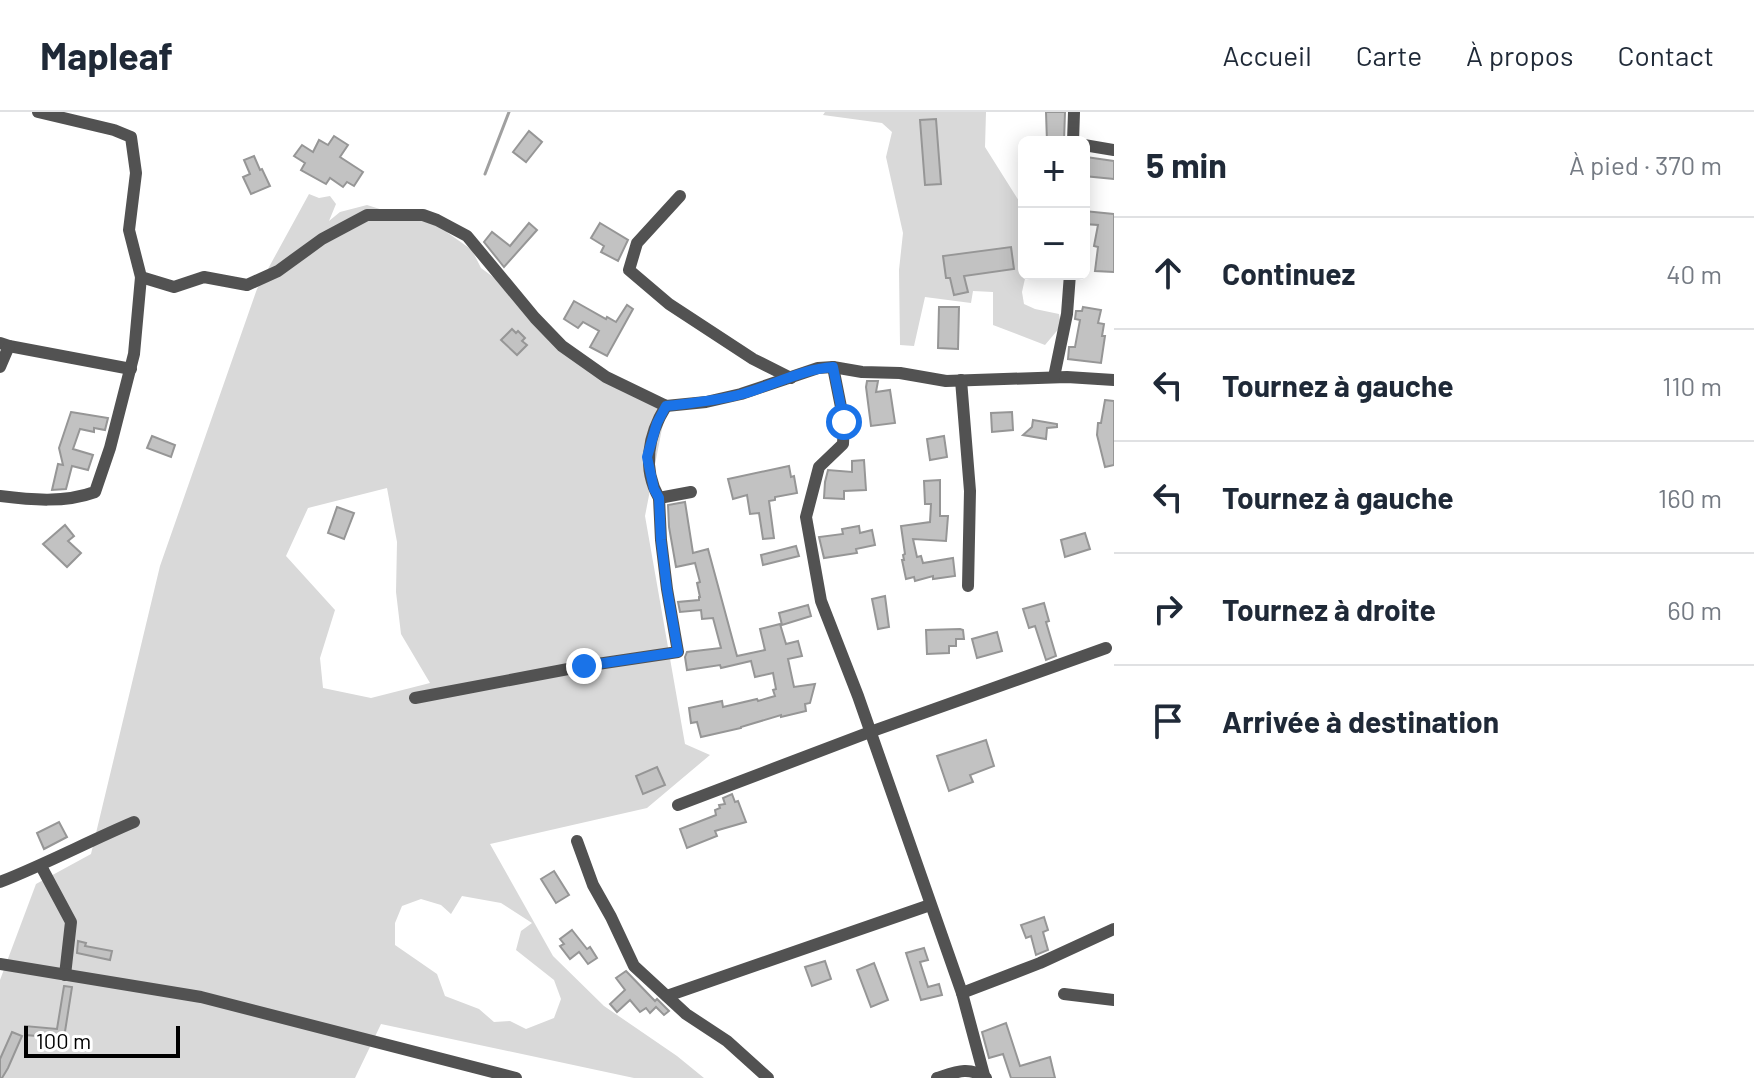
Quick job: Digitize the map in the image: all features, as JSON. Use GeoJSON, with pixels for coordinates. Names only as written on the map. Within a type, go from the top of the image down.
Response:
{"type":"FeatureCollection","features":[{"type":"Feature","properties":{"kind":"street"},"geometry":{"type":"LineString","coordinates":[[1073,136],[1074,112]]}},
{"type":"Feature","properties":{"kind":"street"},"geometry":{"type":"LineString","coordinates":[[0,496],[78,498],[95,492],[110,448],[134,354],[141,277],[129,230],[136,173],[131,137],[44,113]]}},
{"type":"Feature","properties":{"kind":"street"},"geometry":{"type":"LineString","coordinates":[[1090,146],[1114,150]]}},
{"type":"Feature","properties":{"kind":"street"},"geometry":{"type":"LineString","coordinates":[[680,196],[637,243],[629,270],[669,304],[753,359],[791,378]]}},
{"type":"Feature","properties":{"kind":"street"},"geometry":{"type":"LineString","coordinates":[[141,277],[174,287],[204,277],[247,285],[278,271],[322,239],[367,215],[423,215],[467,236],[562,346],[606,377],[666,406],[741,394],[818,368],[833,367],[946,381],[1054,377],[1114,380]]}},
{"type":"Feature","properties":{"kind":"street"},"geometry":{"type":"LineString","coordinates":[[1054,377],[1067,314],[1070,280]]}},
{"type":"Feature","properties":{"kind":"street"},"geometry":{"type":"LineString","coordinates":[[0,367],[5,344],[131,369]]}},
{"type":"Feature","properties":{"kind":"street"},"geometry":{"type":"LineString","coordinates":[[833,367],[844,422],[843,444],[819,467],[806,517],[821,601],[962,993],[985,1077]]}},
{"type":"Feature","properties":{"kind":"street"},"geometry":{"type":"LineString","coordinates":[[961,380],[970,491],[968,586]]}},
{"type":"Feature","properties":{"kind":"street"},"geometry":{"type":"LineString","coordinates":[[415,698],[584,666],[678,652],[667,589],[659,498],[647,457],[657,423],[666,406]]}},
{"type":"Feature","properties":{"kind":"street"},"geometry":{"type":"LineString","coordinates":[[659,498],[691,492]]}},
{"type":"Feature","properties":{"kind":"street"},"geometry":{"type":"LineString","coordinates":[[678,805],[870,732],[1106,648]]}},
{"type":"Feature","properties":{"kind":"street"},"geometry":{"type":"LineString","coordinates":[[0,882],[134,822]]}},
{"type":"Feature","properties":{"kind":"street"},"geometry":{"type":"LineString","coordinates":[[577,841],[593,885],[634,966],[686,1014],[742,1052],[768,1078]]}},
{"type":"Feature","properties":{"kind":"street"},"geometry":{"type":"LineString","coordinates":[[41,866],[71,922],[65,975]]}},
{"type":"Feature","properties":{"kind":"street"},"geometry":{"type":"LineString","coordinates":[[667,996],[930,905]]}},
{"type":"Feature","properties":{"kind":"street"},"geometry":{"type":"LineString","coordinates":[[962,993],[1040,963],[1114,929]]}},
{"type":"Feature","properties":{"kind":"street"},"geometry":{"type":"LineString","coordinates":[[0,964],[201,997],[516,1078]]}},
{"type":"Feature","properties":{"kind":"street"},"geometry":{"type":"LineString","coordinates":[[1064,994],[1114,1000]]}},
{"type":"Feature","properties":{"kind":"street"},"geometry":{"type":"LineString","coordinates":[[937,1078],[967,1070],[985,1077]]}},
{"type":"Feature","properties":{"kind":"shaded area"},"geometry":{"type":"Polygon","coordinates":[[[825,112],[986,112],[985,147],[1018,199],[1018,280],[1025,280],[1024,304],[1059,314],[1061,326],[1045,345],[993,325],[993,292],[973,291],[971,303],[925,297],[914,346],[900,345],[899,270],[903,233],[886,157],[892,132],[882,123],[823,115],[825,112]]]}},
{"type":"Feature","properties":{"kind":"shaded area"},"geometry":{"type":"Polygon","coordinates":[[[309,194],[319,198],[330,196],[336,204],[329,221],[340,212],[367,205],[434,217],[448,233],[472,250],[481,268],[528,303],[602,381],[667,403],[645,516],[685,744],[710,755],[647,808],[490,844],[553,956],[604,1006],[704,1078],[634,1078],[381,1024],[355,1078],[0,1078],[0,980],[36,884],[91,854],[160,566],[257,289],[309,194]],[[387,488],[308,508],[286,556],[335,610],[320,658],[323,688],[371,698],[430,683],[401,634],[396,592],[397,542],[387,488]],[[462,896],[451,914],[441,905],[421,899],[402,906],[395,923],[395,945],[437,974],[445,996],[479,1009],[494,1022],[510,1021],[526,1029],[554,1018],[561,999],[554,980],[516,950],[521,931],[532,923],[501,903],[462,896]]]}},
{"type":"Feature","properties":{"kind":"building"},"geometry":{"type":"Polygon","coordinates":[[[1046,112],[1065,112],[1064,136],[1047,136],[1046,112]]]}},
{"type":"Feature","properties":{"kind":"building"},"geometry":{"type":"Polygon","coordinates":[[[936,119],[941,184],[925,185],[920,120],[936,119]]]}},
{"type":"Feature","properties":{"kind":"building"},"geometry":{"type":"Polygon","coordinates":[[[529,131],[542,142],[526,162],[513,152],[529,131]]]}},
{"type":"Feature","properties":{"kind":"building"},"geometry":{"type":"Polygon","coordinates":[[[334,136],[348,145],[340,157],[363,172],[354,186],[347,182],[343,187],[330,178],[326,184],[301,170],[305,163],[294,156],[302,145],[313,152],[319,140],[328,145],[334,136]]]}},
{"type":"Feature","properties":{"kind":"building"},"geometry":{"type":"Polygon","coordinates":[[[254,156],[270,186],[251,194],[243,177],[250,174],[244,160],[254,156]]]}},
{"type":"Feature","properties":{"kind":"building"},"geometry":{"type":"Polygon","coordinates":[[[1090,158],[1114,161],[1114,179],[1090,177],[1090,158]]]}},
{"type":"Feature","properties":{"kind":"building"},"geometry":{"type":"Polygon","coordinates":[[[1090,212],[1114,214],[1114,272],[1095,271],[1098,247],[1094,246],[1098,225],[1090,224],[1090,212]]]}},
{"type":"Feature","properties":{"kind":"building"},"geometry":{"type":"Polygon","coordinates":[[[529,223],[537,230],[504,267],[484,242],[492,232],[510,246],[529,223]]]}},
{"type":"Feature","properties":{"kind":"building"},"geometry":{"type":"Polygon","coordinates":[[[600,223],[628,240],[618,261],[601,252],[604,246],[591,238],[600,223]]]}},
{"type":"Feature","properties":{"kind":"building"},"geometry":{"type":"Polygon","coordinates":[[[1011,247],[1014,269],[964,276],[968,292],[954,295],[950,278],[946,278],[943,256],[1011,247]]]}},
{"type":"Feature","properties":{"kind":"building"},"geometry":{"type":"Polygon","coordinates":[[[574,301],[616,322],[627,305],[633,309],[607,356],[590,347],[599,331],[583,322],[578,328],[564,319],[574,301]]]}},
{"type":"Feature","properties":{"kind":"building"},"geometry":{"type":"Polygon","coordinates":[[[939,307],[959,307],[958,349],[938,348],[939,307]]]}},
{"type":"Feature","properties":{"kind":"building"},"geometry":{"type":"Polygon","coordinates":[[[1083,307],[1101,310],[1098,323],[1104,324],[1102,336],[1105,336],[1101,363],[1068,359],[1069,347],[1075,347],[1080,320],[1075,319],[1076,311],[1082,311],[1083,307]]]}},
{"type":"Feature","properties":{"kind":"building"},"geometry":{"type":"Polygon","coordinates":[[[512,329],[525,338],[522,341],[527,345],[517,355],[501,340],[512,329]]]}},
{"type":"Feature","properties":{"kind":"building"},"geometry":{"type":"Polygon","coordinates":[[[867,381],[878,381],[876,392],[890,390],[895,423],[871,426],[867,381]]]}},
{"type":"Feature","properties":{"kind":"building"},"geometry":{"type":"Polygon","coordinates":[[[1105,400],[1114,401],[1114,465],[1105,467],[1097,435],[1105,400]]]}},
{"type":"Feature","properties":{"kind":"building"},"geometry":{"type":"Polygon","coordinates":[[[71,412],[108,418],[105,430],[94,428],[94,432],[80,429],[73,449],[93,455],[88,470],[72,466],[66,489],[52,490],[58,464],[63,465],[59,448],[71,412]]]}},
{"type":"Feature","properties":{"kind":"building"},"geometry":{"type":"Polygon","coordinates":[[[1012,412],[1013,430],[992,432],[991,413],[1012,412]]]}},
{"type":"Feature","properties":{"kind":"building"},"geometry":{"type":"Polygon","coordinates":[[[1033,420],[1057,424],[1057,427],[1047,428],[1046,439],[1023,435],[1032,427],[1033,420]]]}},
{"type":"Feature","properties":{"kind":"building"},"geometry":{"type":"Polygon","coordinates":[[[152,436],[175,445],[171,457],[147,448],[152,436]]]}},
{"type":"Feature","properties":{"kind":"building"},"geometry":{"type":"Polygon","coordinates":[[[944,436],[947,457],[930,460],[927,439],[944,436]]]}},
{"type":"Feature","properties":{"kind":"building"},"geometry":{"type":"Polygon","coordinates":[[[864,460],[866,490],[844,491],[844,499],[824,498],[828,470],[852,472],[852,461],[864,460]]]}},
{"type":"Feature","properties":{"kind":"building"},"geometry":{"type":"Polygon","coordinates":[[[789,466],[797,493],[769,501],[774,538],[763,539],[759,513],[750,514],[747,495],[733,499],[728,479],[789,466]]]}},
{"type":"Feature","properties":{"kind":"building"},"geometry":{"type":"Polygon","coordinates":[[[940,480],[940,516],[948,516],[946,541],[913,539],[917,557],[921,556],[923,563],[953,558],[955,576],[933,579],[933,576],[915,581],[914,577],[906,579],[901,526],[930,522],[931,504],[925,504],[924,481],[940,480]]]}},
{"type":"Feature","properties":{"kind":"building"},"geometry":{"type":"Polygon","coordinates":[[[685,502],[693,553],[708,549],[737,656],[765,650],[760,629],[780,624],[786,644],[798,641],[802,656],[788,659],[794,687],[815,684],[810,703],[805,704],[806,711],[701,737],[697,722],[691,723],[689,708],[722,701],[723,707],[758,701],[775,696],[773,690],[776,689],[773,673],[755,677],[751,661],[721,668],[720,665],[687,670],[687,652],[721,648],[713,618],[702,619],[701,610],[680,612],[678,602],[699,600],[700,597],[695,563],[676,567],[669,527],[668,505],[685,502]]]}},
{"type":"Feature","properties":{"kind":"building"},"geometry":{"type":"Polygon","coordinates":[[[337,507],[354,513],[344,539],[328,533],[337,507]]]}},
{"type":"Feature","properties":{"kind":"building"},"geometry":{"type":"Polygon","coordinates":[[[65,525],[74,536],[68,541],[81,553],[67,567],[43,544],[65,525]]]}},
{"type":"Feature","properties":{"kind":"building"},"geometry":{"type":"Polygon","coordinates":[[[859,526],[860,533],[872,530],[875,545],[856,549],[857,553],[824,558],[819,537],[843,534],[842,529],[859,526]]]}},
{"type":"Feature","properties":{"kind":"building"},"geometry":{"type":"Polygon","coordinates":[[[1085,533],[1090,549],[1065,557],[1061,540],[1085,533]]]}},
{"type":"Feature","properties":{"kind":"building"},"geometry":{"type":"Polygon","coordinates":[[[796,546],[799,556],[763,565],[761,555],[796,546]]]}},
{"type":"Feature","properties":{"kind":"building"},"geometry":{"type":"Polygon","coordinates":[[[885,596],[889,627],[878,629],[872,599],[885,596]]]}},
{"type":"Feature","properties":{"kind":"building"},"geometry":{"type":"Polygon","coordinates":[[[1044,603],[1056,656],[1046,660],[1035,626],[1029,628],[1023,609],[1044,603]]]}},
{"type":"Feature","properties":{"kind":"building"},"geometry":{"type":"Polygon","coordinates":[[[808,605],[811,616],[782,625],[779,613],[808,605]]]}},
{"type":"Feature","properties":{"kind":"building"},"geometry":{"type":"Polygon","coordinates":[[[926,630],[963,630],[964,639],[956,639],[956,646],[949,646],[949,653],[927,654],[926,630]]]}},
{"type":"Feature","properties":{"kind":"building"},"geometry":{"type":"Polygon","coordinates":[[[997,632],[1002,651],[977,658],[972,639],[997,632]]]}},
{"type":"Feature","properties":{"kind":"building"},"geometry":{"type":"Polygon","coordinates":[[[986,740],[994,766],[970,775],[973,782],[949,791],[937,756],[986,740]]]}},
{"type":"Feature","properties":{"kind":"building"},"geometry":{"type":"Polygon","coordinates":[[[657,767],[665,785],[643,794],[636,776],[657,767]]]}},
{"type":"Feature","properties":{"kind":"building"},"geometry":{"type":"Polygon","coordinates":[[[732,794],[746,822],[715,831],[717,836],[687,848],[680,829],[716,815],[719,805],[725,804],[723,798],[732,794]]]}},
{"type":"Feature","properties":{"kind":"building"},"geometry":{"type":"Polygon","coordinates":[[[59,822],[67,837],[44,849],[37,833],[59,822]]]}},
{"type":"Feature","properties":{"kind":"building"},"geometry":{"type":"Polygon","coordinates":[[[554,871],[569,895],[556,903],[541,879],[554,871]]]}},
{"type":"Feature","properties":{"kind":"building"},"geometry":{"type":"Polygon","coordinates":[[[1044,917],[1048,930],[1043,932],[1048,950],[1036,955],[1031,936],[1026,938],[1021,925],[1044,917]]]}},
{"type":"Feature","properties":{"kind":"building"},"geometry":{"type":"Polygon","coordinates":[[[572,930],[597,958],[588,964],[579,952],[570,959],[560,946],[564,944],[560,939],[572,930]]]}},
{"type":"Feature","properties":{"kind":"building"},"geometry":{"type":"Polygon","coordinates":[[[78,941],[86,943],[85,946],[112,951],[110,960],[77,953],[78,941]]]}},
{"type":"Feature","properties":{"kind":"building"},"geometry":{"type":"Polygon","coordinates":[[[924,948],[928,960],[920,962],[928,987],[939,984],[942,995],[921,1000],[906,953],[924,948]]]}},
{"type":"Feature","properties":{"kind":"building"},"geometry":{"type":"Polygon","coordinates":[[[825,961],[831,979],[812,986],[805,967],[825,961]]]}},
{"type":"Feature","properties":{"kind":"building"},"geometry":{"type":"Polygon","coordinates":[[[874,963],[888,1000],[871,1007],[857,970],[874,963]]]}},
{"type":"Feature","properties":{"kind":"building"},"geometry":{"type":"Polygon","coordinates":[[[626,971],[669,1011],[664,1015],[656,1007],[650,1013],[646,1008],[640,1012],[630,1000],[617,1012],[610,1004],[625,990],[616,978],[626,971]]]}},
{"type":"Feature","properties":{"kind":"building"},"geometry":{"type":"Polygon","coordinates":[[[64,986],[72,987],[64,1038],[25,1035],[25,1026],[57,1029],[64,986]]]}},
{"type":"Feature","properties":{"kind":"building"},"geometry":{"type":"Polygon","coordinates":[[[1006,1023],[1020,1066],[1050,1057],[1055,1078],[1011,1078],[1003,1054],[989,1058],[982,1032],[1006,1023]]]}},
{"type":"Feature","properties":{"kind":"building"},"geometry":{"type":"Polygon","coordinates":[[[12,1032],[22,1036],[8,1068],[0,1078],[0,1059],[12,1032]]]}},
{"type":"Feature","properties":{"kind":"waterway"},"geometry":{"type":"LineString","coordinates":[[485,174],[509,112]]}},
{"type":"Feature","properties":{"kind":"route"},"geometry":{"type":"LineString","coordinates":[[584,666],[678,652],[667,589],[659,498],[647,457],[657,423],[666,406],[741,394],[818,368],[833,367],[844,422]]}}]}
